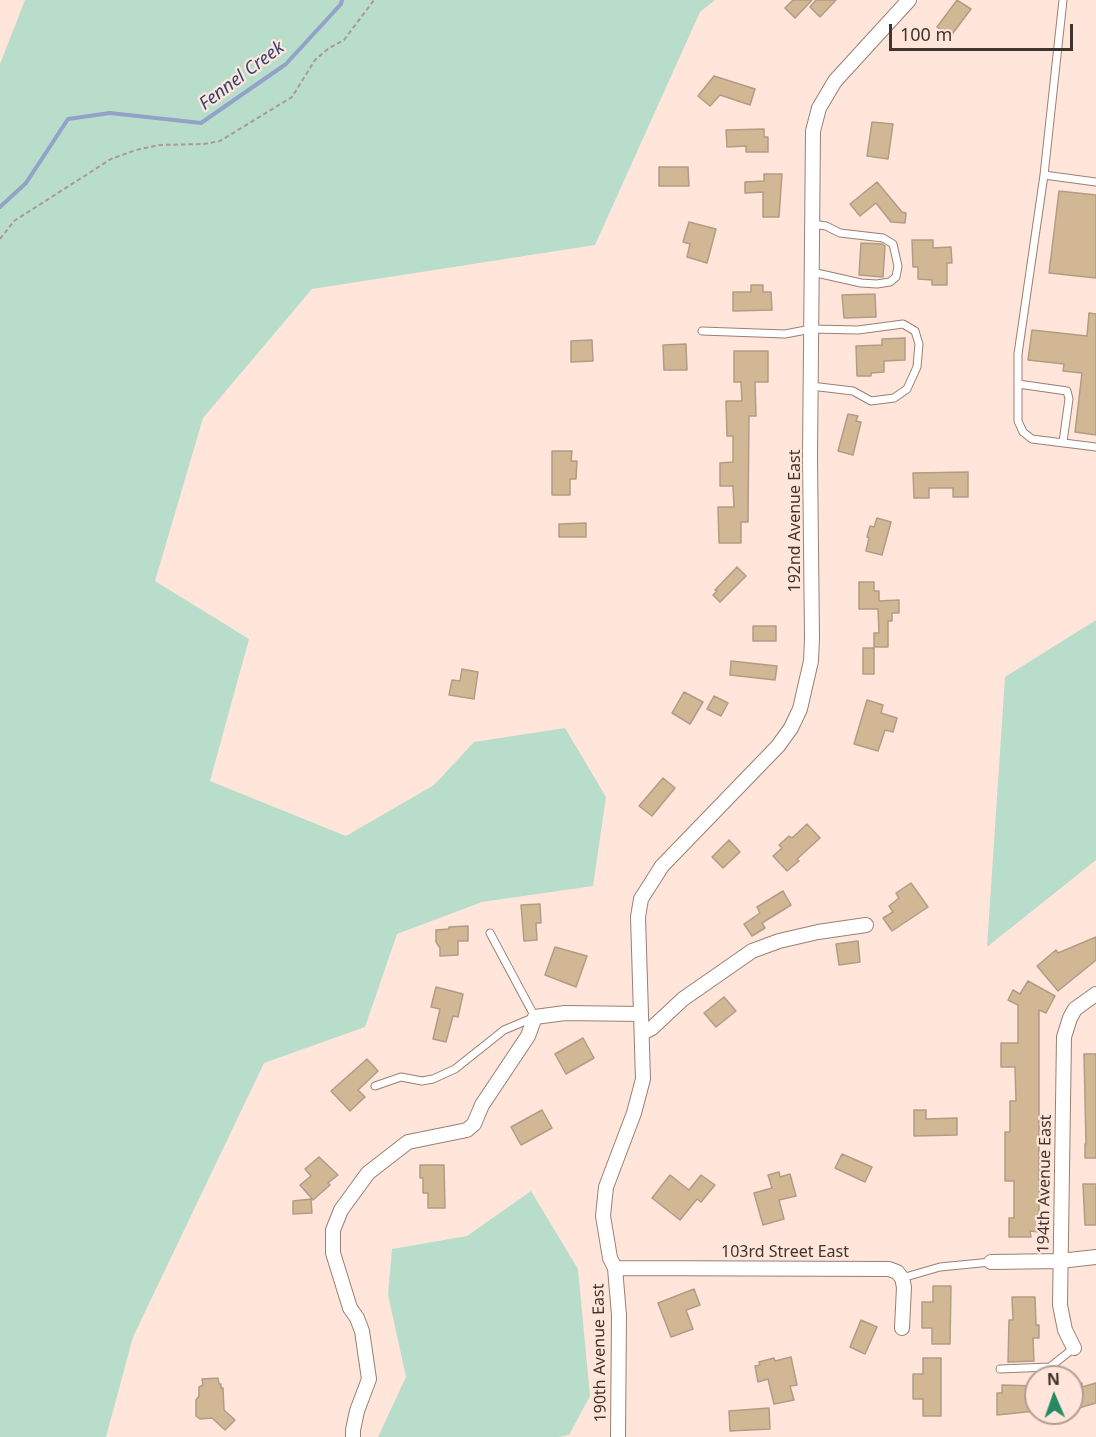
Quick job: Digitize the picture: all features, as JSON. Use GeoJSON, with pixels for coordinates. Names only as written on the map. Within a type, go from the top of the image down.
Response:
{"type":"FeatureCollection","features":[{"type":"Feature","properties":{"kind":"street","name":"192nd Avenue East"},"geometry":{"type":"LineString","coordinates":[[640,1014],[638,917],[641,899],[662,866],[778,746],[791,728],[800,709],[807,683],[812,638],[813,131],[819,108],[835,81],[909,0]]}},
{"type":"Feature","properties":{"kind":"street"},"geometry":{"type":"LineString","coordinates":[[642,1034],[652,1028],[683,999],[752,951],[789,939],[866,925]]}},
{"type":"Feature","properties":{"kind":"street","name":"194th Avenue East"},"geometry":{"type":"LineString","coordinates":[[1074,1348],[1062,1320],[1060,1261],[1064,1036],[1070,1018],[1083,1002],[1096,994]]}},
{"type":"Feature","properties":{"kind":"street"},"geometry":{"type":"LineString","coordinates":[[353,1437],[357,1411],[369,1379],[362,1331],[350,1308],[333,1254],[333,1230],[341,1209],[369,1173],[408,1142],[467,1130],[474,1124],[482,1105],[528,1036],[535,1017],[565,1013],[640,1014],[643,1079],[640,1094],[606,1187],[603,1216],[615,1268]]}},
{"type":"Feature","properties":{"kind":"street"},"geometry":{"type":"LineString","coordinates":[[991,1262],[1060,1261],[1096,1257]]}},
{"type":"Feature","properties":{"kind":"street","name":"103rd Street East"},"geometry":{"type":"LineString","coordinates":[[615,1268],[879,1268],[897,1272],[902,1278]]}},
{"type":"Feature","properties":{"kind":"street","name":"190th Avenue East"},"geometry":{"type":"LineString","coordinates":[[615,1268],[619,1315],[618,1437]]}},
{"type":"Feature","properties":{"kind":"street"},"geometry":{"type":"LineString","coordinates":[[902,1278],[904,1287],[902,1328]]}},
{"type":"Feature","properties":{"kind":"lane"},"geometry":{"type":"LineString","coordinates":[[1063,0],[1044,176],[1018,354],[1018,422],[1023,432],[1032,439],[1096,447]]}},
{"type":"Feature","properties":{"kind":"lane"},"geometry":{"type":"LineString","coordinates":[[1044,176],[1096,182]]}},
{"type":"Feature","properties":{"kind":"lane"},"geometry":{"type":"LineString","coordinates":[[812,224],[826,226],[840,233],[883,238],[893,244],[898,266],[896,277],[890,282],[877,284],[861,283],[812,272]]}},
{"type":"Feature","properties":{"kind":"lane"},"geometry":{"type":"LineString","coordinates":[[702,331],[785,334],[811,329],[858,330],[903,324],[915,331],[919,344],[917,367],[907,389],[894,398],[871,401],[853,391],[811,386]]}},
{"type":"Feature","properties":{"kind":"lane"},"geometry":{"type":"LineString","coordinates":[[1018,384],[1067,391],[1069,399],[1063,442]]}},
{"type":"Feature","properties":{"kind":"lane"},"geometry":{"type":"LineString","coordinates":[[375,1086],[401,1077],[422,1081],[433,1079],[455,1069],[504,1030],[535,1017],[490,933]]}},
{"type":"Feature","properties":{"kind":"lane"},"geometry":{"type":"LineString","coordinates":[[902,1278],[940,1267],[991,1262]]}},
{"type":"Feature","properties":{"kind":"lane"},"geometry":{"type":"LineString","coordinates":[[1000,1369],[1050,1367],[1074,1348]]}},
{"type":"Feature","properties":{"kind":"path"},"geometry":{"type":"LineString","coordinates":[[0,239],[14,221],[111,159],[159,145],[204,144],[220,141],[292,97],[315,60],[329,48],[344,40],[374,0]]}},
{"type":"Feature","properties":{"kind":"green space"},"geometry":{"type":"Polygon","coordinates":[[[25,0],[715,0],[700,12],[595,245],[312,289],[203,418],[155,581],[249,639],[210,781],[346,836],[434,785],[474,742],[565,728],[606,797],[593,886],[482,902],[397,934],[365,1027],[264,1063],[133,1337],[106,1437],[0,1437],[0,64],[25,0]]]}},
{"type":"Feature","properties":{"kind":"green space"},"geometry":{"type":"Polygon","coordinates":[[[1096,620],[1096,860],[987,947],[1005,677],[1096,620]]]}},
{"type":"Feature","properties":{"kind":"green space"},"geometry":{"type":"Polygon","coordinates":[[[531,1191],[578,1269],[590,1396],[569,1435],[559,1437],[378,1437],[406,1377],[388,1295],[392,1249],[467,1236],[531,1191]]]}},
{"type":"Feature","properties":{"kind":"building"},"geometry":{"type":"Polygon","coordinates":[[[793,0],[812,0],[795,18],[785,8],[793,0]]]}},
{"type":"Feature","properties":{"kind":"building"},"geometry":{"type":"Polygon","coordinates":[[[816,0],[836,0],[820,17],[810,7],[816,0]]]}},
{"type":"Feature","properties":{"kind":"building"},"geometry":{"type":"Polygon","coordinates":[[[957,0],[971,9],[950,37],[937,27],[957,0]]]}},
{"type":"Feature","properties":{"kind":"building"},"geometry":{"type":"Polygon","coordinates":[[[714,76],[755,89],[750,105],[720,95],[710,106],[698,96],[714,76]]]}},
{"type":"Feature","properties":{"kind":"building"},"geometry":{"type":"Polygon","coordinates":[[[872,122],[893,124],[888,159],[867,156],[872,122]]]}},
{"type":"Feature","properties":{"kind":"building"},"geometry":{"type":"Polygon","coordinates":[[[764,129],[764,137],[768,137],[768,152],[746,152],[746,146],[727,147],[726,130],[764,129]]]}},
{"type":"Feature","properties":{"kind":"building"},"geometry":{"type":"Polygon","coordinates":[[[659,167],[688,167],[689,186],[659,186],[659,167]]]}},
{"type":"Feature","properties":{"kind":"building"},"geometry":{"type":"Polygon","coordinates":[[[764,174],[782,174],[779,217],[763,217],[763,192],[745,193],[745,182],[764,181],[764,174]]]}},
{"type":"Feature","properties":{"kind":"building"},"geometry":{"type":"Polygon","coordinates":[[[877,182],[902,212],[906,213],[905,223],[891,222],[876,203],[860,216],[850,204],[877,182]]]}},
{"type":"Feature","properties":{"kind":"building"},"geometry":{"type":"Polygon","coordinates":[[[1059,191],[1096,195],[1096,278],[1049,273],[1059,191]]]}},
{"type":"Feature","properties":{"kind":"building"},"geometry":{"type":"Polygon","coordinates":[[[689,222],[716,229],[707,263],[687,257],[690,244],[683,242],[689,222]]]}},
{"type":"Feature","properties":{"kind":"building"},"geometry":{"type":"Polygon","coordinates":[[[912,240],[933,240],[933,248],[951,247],[952,263],[947,263],[947,285],[932,285],[932,280],[918,279],[918,267],[913,267],[912,240]]]}},
{"type":"Feature","properties":{"kind":"building"},"geometry":{"type":"Polygon","coordinates":[[[861,243],[885,246],[883,277],[859,275],[861,243]]]}},
{"type":"Feature","properties":{"kind":"building"},"geometry":{"type":"Polygon","coordinates":[[[751,285],[763,285],[763,292],[771,292],[772,310],[733,311],[733,292],[751,292],[751,285]]]}},
{"type":"Feature","properties":{"kind":"building"},"geometry":{"type":"Polygon","coordinates":[[[875,294],[876,317],[844,318],[842,295],[875,294]]]}},
{"type":"Feature","properties":{"kind":"building"},"geometry":{"type":"Polygon","coordinates":[[[1089,313],[1096,314],[1096,435],[1075,432],[1082,373],[1063,371],[1064,364],[1028,360],[1032,330],[1087,336],[1089,313]]]}},
{"type":"Feature","properties":{"kind":"building"},"geometry":{"type":"Polygon","coordinates":[[[905,338],[905,360],[884,361],[884,372],[871,373],[871,376],[857,376],[856,346],[882,345],[882,339],[905,338]]]}},
{"type":"Feature","properties":{"kind":"building"},"geometry":{"type":"Polygon","coordinates":[[[592,340],[593,361],[571,362],[571,341],[592,340]]]}},
{"type":"Feature","properties":{"kind":"building"},"geometry":{"type":"Polygon","coordinates":[[[686,344],[687,370],[664,370],[663,345],[686,344]]]}},
{"type":"Feature","properties":{"kind":"building"},"geometry":{"type":"Polygon","coordinates":[[[734,351],[768,351],[768,382],[755,382],[756,416],[749,416],[748,522],[741,522],[741,543],[719,543],[718,507],[734,507],[733,486],[720,486],[720,463],[733,462],[733,436],[727,436],[726,401],[742,401],[741,382],[734,382],[734,351]]]}},
{"type":"Feature","properties":{"kind":"building"},"geometry":{"type":"Polygon","coordinates":[[[848,414],[858,416],[856,421],[861,422],[853,455],[838,451],[848,414]]]}},
{"type":"Feature","properties":{"kind":"building"},"geometry":{"type":"Polygon","coordinates":[[[552,451],[572,451],[571,461],[577,461],[576,479],[570,479],[570,495],[552,495],[552,451]]]}},
{"type":"Feature","properties":{"kind":"building"},"geometry":{"type":"Polygon","coordinates":[[[968,472],[968,497],[953,497],[953,488],[929,488],[929,498],[914,498],[913,473],[968,472]]]}},
{"type":"Feature","properties":{"kind":"building"},"geometry":{"type":"Polygon","coordinates":[[[877,518],[891,522],[882,555],[866,551],[870,526],[874,527],[877,518]]]}},
{"type":"Feature","properties":{"kind":"building"},"geometry":{"type":"Polygon","coordinates":[[[586,523],[586,537],[559,537],[559,524],[586,523]]]}},
{"type":"Feature","properties":{"kind":"building"},"geometry":{"type":"Polygon","coordinates":[[[737,567],[746,576],[720,602],[713,595],[717,591],[715,590],[737,567]]]}},
{"type":"Feature","properties":{"kind":"building"},"geometry":{"type":"Polygon","coordinates":[[[859,582],[874,582],[874,591],[879,591],[879,601],[899,600],[899,613],[892,613],[892,621],[888,621],[888,647],[874,647],[874,633],[879,633],[878,609],[859,609],[859,582]]]}},
{"type":"Feature","properties":{"kind":"building"},"geometry":{"type":"Polygon","coordinates":[[[753,626],[776,626],[776,641],[753,641],[753,626]]]}},
{"type":"Feature","properties":{"kind":"building"},"geometry":{"type":"Polygon","coordinates":[[[863,648],[874,648],[874,674],[863,674],[863,648]]]}},
{"type":"Feature","properties":{"kind":"building"},"geometry":{"type":"Polygon","coordinates":[[[731,661],[777,666],[775,680],[730,675],[731,661]]]}},
{"type":"Feature","properties":{"kind":"building"},"geometry":{"type":"Polygon","coordinates":[[[462,669],[478,672],[474,699],[449,695],[452,680],[460,681],[462,669]]]}},
{"type":"Feature","properties":{"kind":"building"},"geometry":{"type":"Polygon","coordinates":[[[684,692],[703,702],[690,724],[672,713],[684,692]]]}},
{"type":"Feature","properties":{"kind":"building"},"geometry":{"type":"Polygon","coordinates":[[[714,696],[728,703],[721,716],[707,709],[714,696]]]}},
{"type":"Feature","properties":{"kind":"building"},"geometry":{"type":"Polygon","coordinates":[[[867,700],[883,705],[881,713],[897,718],[893,732],[885,730],[878,751],[854,744],[867,700]]]}},
{"type":"Feature","properties":{"kind":"building"},"geometry":{"type":"Polygon","coordinates":[[[663,778],[675,788],[652,816],[639,806],[663,778]]]}},
{"type":"Feature","properties":{"kind":"building"},"geometry":{"type":"Polygon","coordinates":[[[807,824],[820,838],[787,871],[773,856],[782,848],[779,845],[789,836],[792,838],[807,824]]]}},
{"type":"Feature","properties":{"kind":"building"},"geometry":{"type":"Polygon","coordinates":[[[729,840],[740,852],[723,868],[712,857],[729,840]]]}},
{"type":"Feature","properties":{"kind":"building"},"geometry":{"type":"Polygon","coordinates":[[[911,883],[928,907],[892,931],[883,918],[893,912],[889,906],[899,898],[896,893],[911,883]]]}},
{"type":"Feature","properties":{"kind":"building"},"geometry":{"type":"Polygon","coordinates":[[[783,891],[791,905],[762,923],[765,928],[752,936],[744,924],[760,913],[757,907],[783,891]]]}},
{"type":"Feature","properties":{"kind":"building"},"geometry":{"type":"Polygon","coordinates":[[[540,904],[541,923],[536,923],[537,940],[524,941],[521,905],[540,904]]]}},
{"type":"Feature","properties":{"kind":"building"},"geometry":{"type":"Polygon","coordinates":[[[468,926],[468,941],[458,941],[458,955],[440,956],[440,948],[436,942],[436,930],[468,926]]]}},
{"type":"Feature","properties":{"kind":"building"},"geometry":{"type":"Polygon","coordinates":[[[1096,937],[1096,960],[1058,991],[1037,966],[1056,950],[1058,953],[1096,937]]]}},
{"type":"Feature","properties":{"kind":"building"},"geometry":{"type":"Polygon","coordinates":[[[858,941],[860,962],[839,965],[836,944],[858,941]]]}},
{"type":"Feature","properties":{"kind":"building"},"geometry":{"type":"Polygon","coordinates":[[[555,947],[587,956],[576,987],[545,975],[555,947]]]}},
{"type":"Feature","properties":{"kind":"building"},"geometry":{"type":"Polygon","coordinates":[[[1028,981],[1055,996],[1046,1013],[1039,1010],[1039,1232],[1030,1231],[1031,1237],[1009,1237],[1009,1218],[1014,1218],[1014,1181],[1005,1181],[1005,1132],[1010,1132],[1010,1101],[1016,1101],[1015,1067],[1001,1067],[1001,1043],[1018,1043],[1018,1005],[1008,1000],[1013,990],[1020,994],[1028,981]]]}},
{"type":"Feature","properties":{"kind":"building"},"geometry":{"type":"Polygon","coordinates":[[[436,987],[463,994],[458,1017],[453,1016],[446,1042],[433,1039],[440,1009],[431,1007],[436,987]]]}},
{"type":"Feature","properties":{"kind":"building"},"geometry":{"type":"Polygon","coordinates":[[[724,997],[736,1011],[716,1027],[704,1013],[724,997]]]}},
{"type":"Feature","properties":{"kind":"building"},"geometry":{"type":"Polygon","coordinates":[[[583,1038],[594,1058],[566,1074],[555,1054],[583,1038]]]}},
{"type":"Feature","properties":{"kind":"building"},"geometry":{"type":"Polygon","coordinates":[[[1084,1054],[1096,1054],[1096,1158],[1085,1158],[1084,1054]]]}},
{"type":"Feature","properties":{"kind":"building"},"geometry":{"type":"Polygon","coordinates":[[[367,1059],[378,1071],[358,1090],[365,1097],[350,1111],[331,1091],[367,1059]]]}},
{"type":"Feature","properties":{"kind":"building"},"geometry":{"type":"Polygon","coordinates":[[[542,1110],[552,1128],[521,1145],[511,1127],[542,1110]]]}},
{"type":"Feature","properties":{"kind":"building"},"geometry":{"type":"Polygon","coordinates":[[[914,1110],[926,1110],[926,1119],[957,1118],[957,1135],[914,1136],[914,1110]]]}},
{"type":"Feature","properties":{"kind":"building"},"geometry":{"type":"Polygon","coordinates":[[[842,1154],[872,1167],[865,1182],[835,1168],[842,1154]]]}},
{"type":"Feature","properties":{"kind":"building"},"geometry":{"type":"Polygon","coordinates":[[[319,1157],[338,1175],[313,1200],[300,1185],[311,1176],[305,1169],[319,1157]]]}},
{"type":"Feature","properties":{"kind":"building"},"geometry":{"type":"Polygon","coordinates":[[[420,1165],[444,1165],[445,1208],[428,1208],[428,1193],[423,1193],[420,1165]]]}},
{"type":"Feature","properties":{"kind":"building"},"geometry":{"type":"Polygon","coordinates":[[[779,1172],[780,1177],[790,1174],[796,1196],[779,1200],[784,1219],[763,1225],[754,1193],[772,1188],[768,1175],[779,1172]]]}},
{"type":"Feature","properties":{"kind":"building"},"geometry":{"type":"Polygon","coordinates":[[[670,1175],[689,1190],[701,1175],[715,1185],[701,1202],[697,1199],[680,1220],[652,1198],[670,1175]]]}},
{"type":"Feature","properties":{"kind":"building"},"geometry":{"type":"Polygon","coordinates":[[[1083,1184],[1096,1184],[1096,1225],[1085,1225],[1083,1184]]]}},
{"type":"Feature","properties":{"kind":"building"},"geometry":{"type":"Polygon","coordinates":[[[311,1199],[312,1213],[293,1214],[293,1201],[311,1199]]]}},
{"type":"Feature","properties":{"kind":"building"},"geometry":{"type":"Polygon","coordinates":[[[933,1286],[951,1286],[950,1344],[932,1344],[932,1328],[922,1328],[922,1302],[933,1302],[933,1286]]]}},
{"type":"Feature","properties":{"kind":"building"},"geometry":{"type":"Polygon","coordinates":[[[694,1289],[700,1305],[686,1310],[693,1329],[671,1337],[658,1303],[694,1289]]]}},
{"type":"Feature","properties":{"kind":"building"},"geometry":{"type":"Polygon","coordinates":[[[1012,1297],[1035,1297],[1039,1338],[1033,1338],[1034,1361],[1008,1362],[1009,1320],[1013,1320],[1012,1297]]]}},
{"type":"Feature","properties":{"kind":"building"},"geometry":{"type":"Polygon","coordinates":[[[861,1320],[877,1327],[865,1354],[850,1347],[861,1320]]]}},
{"type":"Feature","properties":{"kind":"building"},"geometry":{"type":"Polygon","coordinates":[[[791,1357],[797,1385],[790,1386],[794,1400],[774,1404],[768,1379],[758,1382],[755,1366],[760,1365],[759,1362],[774,1358],[775,1361],[791,1357]]]}},
{"type":"Feature","properties":{"kind":"building"},"geometry":{"type":"Polygon","coordinates":[[[923,1358],[941,1358],[941,1416],[923,1416],[923,1399],[913,1399],[913,1374],[923,1374],[923,1358]]]}},
{"type":"Feature","properties":{"kind":"building"},"geometry":{"type":"Polygon","coordinates":[[[218,1378],[223,1388],[224,1410],[235,1420],[225,1430],[212,1418],[200,1419],[196,1416],[196,1400],[199,1396],[199,1387],[203,1385],[202,1379],[218,1378]]]}},
{"type":"Feature","properties":{"kind":"building"},"geometry":{"type":"Polygon","coordinates":[[[1096,1383],[1096,1403],[1084,1406],[1084,1386],[1096,1383]]]}},
{"type":"Feature","properties":{"kind":"building"},"geometry":{"type":"Polygon","coordinates":[[[1002,1385],[1024,1386],[1024,1412],[997,1415],[997,1393],[1002,1393],[1002,1385]]]}},
{"type":"Feature","properties":{"kind":"building"},"geometry":{"type":"Polygon","coordinates":[[[769,1408],[770,1429],[730,1431],[729,1411],[769,1408]]]}},
{"type":"Feature","properties":{"kind":"waterway","name":"Fennel Creek"},"geometry":{"type":"LineString","coordinates":[[0,207],[26,183],[68,119],[110,113],[201,123],[286,64],[341,4],[342,0]]}}]}
